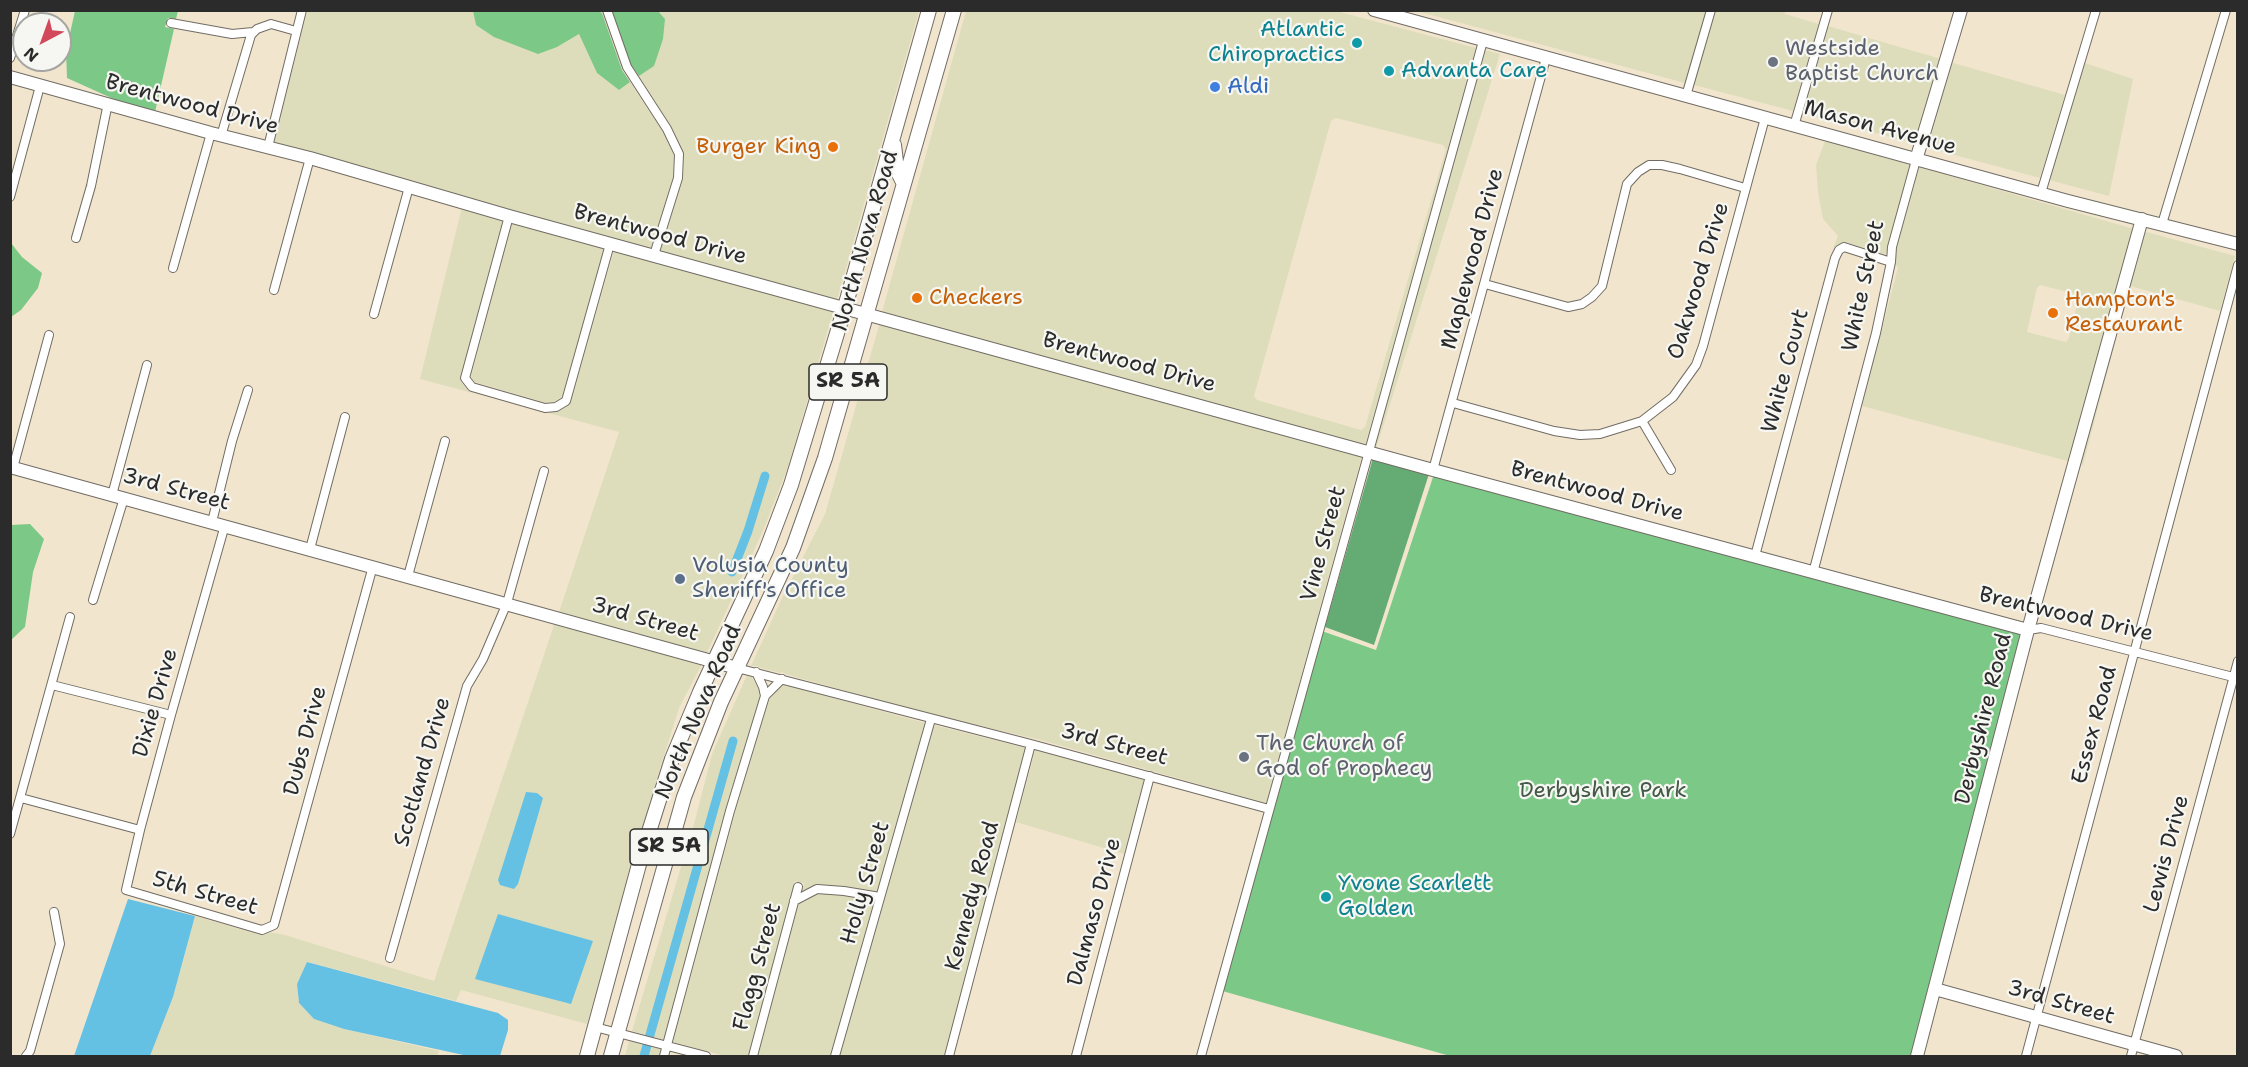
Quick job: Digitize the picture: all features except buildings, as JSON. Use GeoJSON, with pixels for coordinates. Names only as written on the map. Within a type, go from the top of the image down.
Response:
{"type":"FeatureCollection","features":[{"type":"Feature","properties":{"kind":"main road","name":"North Nova Road"},"geometry":{"type":"LineString","coordinates":[[587,1056],[657,803],[672,759],[713,662],[751,585],[777,523],[804,445],[929,10]]}},
{"type":"Feature","properties":{"kind":"main road","name":"North Nova Road"},"geometry":{"type":"LineString","coordinates":[[611,1056],[623,1034],[684,797],[717,711],[775,589],[803,521],[834,429],[954,10]]}},
{"type":"Feature","properties":{"kind":"main road"},"geometry":{"type":"LineString","coordinates":[[893,136],[897,170],[904,184]]}},
{"type":"Feature","properties":{"kind":"street"},"geometry":{"type":"LineString","coordinates":[[10,58],[25,10]]}},
{"type":"Feature","properties":{"kind":"street"},"geometry":{"type":"LineString","coordinates":[[268,147],[302,10]]}},
{"type":"Feature","properties":{"kind":"street"},"geometry":{"type":"LineString","coordinates":[[607,10],[627,68],[667,129],[679,154],[678,178],[654,255]]}},
{"type":"Feature","properties":{"kind":"street","name":"Mason Avenue"},"geometry":{"type":"LineString","coordinates":[[1374,10],[1916,160],[2238,244]]}},
{"type":"Feature","properties":{"kind":"street"},"geometry":{"type":"LineString","coordinates":[[1686,96],[1711,10]]}},
{"type":"Feature","properties":{"kind":"street"},"geometry":{"type":"LineString","coordinates":[[1794,126],[1828,10]]}},
{"type":"Feature","properties":{"kind":"street","name":"White Street"},"geometry":{"type":"LineString","coordinates":[[1813,573],[1873,344],[1891,262],[1892,247],[1961,10]]}},
{"type":"Feature","properties":{"kind":"street"},"geometry":{"type":"LineString","coordinates":[[2040,193],[2096,10]]}},
{"type":"Feature","properties":{"kind":"street"},"geometry":{"type":"LineString","coordinates":[[2162,224],[2226,10]]}},
{"type":"Feature","properties":{"kind":"street"},"geometry":{"type":"LineString","coordinates":[[171,23],[231,34],[253,32],[271,24],[296,31]]}},
{"type":"Feature","properties":{"kind":"street"},"geometry":{"type":"LineString","coordinates":[[173,268],[216,134],[253,32]]}},
{"type":"Feature","properties":{"kind":"street","name":"Vine Street"},"geometry":{"type":"LineString","coordinates":[[1201,1056],[1483,40]]}},
{"type":"Feature","properties":{"kind":"street","name":"Maplewood Drive"},"geometry":{"type":"LineString","coordinates":[[1433,470],[1546,58]]}},
{"type":"Feature","properties":{"kind":"street","name":"Brentwood Drive"},"geometry":{"type":"LineString","coordinates":[[10,77],[1813,573],[2028,630],[2040,628],[2235,678]]}},
{"type":"Feature","properties":{"kind":"street"},"geometry":{"type":"LineString","coordinates":[[10,197],[40,86]]}},
{"type":"Feature","properties":{"kind":"street"},"geometry":{"type":"LineString","coordinates":[[76,238],[91,186],[108,104]]}},
{"type":"Feature","properties":{"kind":"street","name":"Oakwood Drive"},"geometry":{"type":"LineString","coordinates":[[1453,403],[1554,431],[1580,435],[1600,434],[1642,421],[1672,397],[1696,365],[1703,346],[1765,118]]}},
{"type":"Feature","properties":{"kind":"street"},"geometry":{"type":"LineString","coordinates":[[274,290],[310,158]]}},
{"type":"Feature","properties":{"kind":"street"},"geometry":{"type":"LineString","coordinates":[[1485,284],[1568,307],[1581,304],[1592,297],[1602,286],[1627,184],[1638,172],[1649,165],[1680,169],[1745,188]]}},
{"type":"Feature","properties":{"kind":"street"},"geometry":{"type":"LineString","coordinates":[[374,314],[409,187]]}},
{"type":"Feature","properties":{"kind":"street"},"geometry":{"type":"LineString","coordinates":[[509,216],[465,378],[472,387],[544,408],[556,407],[566,401],[610,243]]}},
{"type":"Feature","properties":{"kind":"street","name":"Derbyshire Road"},"geometry":{"type":"LineString","coordinates":[[1917,1056],[2028,630],[2142,219]]}},
{"type":"Feature","properties":{"kind":"street","name":"White Court"},"geometry":{"type":"LineString","coordinates":[[1755,556],[1835,258],[1839,250],[1844,247],[1891,262]]}},
{"type":"Feature","properties":{"kind":"street","name":"Essex Road"},"geometry":{"type":"LineString","coordinates":[[2026,1056],[2238,265]]}},
{"type":"Feature","properties":{"kind":"street"},"geometry":{"type":"LineString","coordinates":[[12,467],[49,335]]}},
{"type":"Feature","properties":{"kind":"street"},"geometry":{"type":"LineString","coordinates":[[93,600],[147,365]]}},
{"type":"Feature","properties":{"kind":"street"},"geometry":{"type":"LineString","coordinates":[[212,522],[232,441],[248,390]]}},
{"type":"Feature","properties":{"kind":"street"},"geometry":{"type":"LineString","coordinates":[[310,549],[345,417]]}},
{"type":"Feature","properties":{"kind":"street"},"geometry":{"type":"LineString","coordinates":[[1642,421],[1671,470]]}},
{"type":"Feature","properties":{"kind":"street"},"geometry":{"type":"LineString","coordinates":[[408,576],[445,441]]}},
{"type":"Feature","properties":{"kind":"street","name":"3rd Street"},"geometry":{"type":"LineString","coordinates":[[12,467],[713,662],[1032,744],[1269,809]]}},
{"type":"Feature","properties":{"kind":"street","name":"Scotland Drive"},"geometry":{"type":"LineString","coordinates":[[390,958],[467,686],[483,659],[507,603],[544,471]]}},
{"type":"Feature","properties":{"kind":"street","name":"Dixie Drive"},"geometry":{"type":"LineString","coordinates":[[126,890],[171,715],[225,525]]}},
{"type":"Feature","properties":{"kind":"street","name":"Dubs Drive"},"geometry":{"type":"LineString","coordinates":[[274,925],[373,566]]}},
{"type":"Feature","properties":{"kind":"street"},"geometry":{"type":"LineString","coordinates":[[10,834],[70,617]]}},
{"type":"Feature","properties":{"kind":"street","name":"Lewis Drive"},"geometry":{"type":"LineString","coordinates":[[2133,1051],[2238,661]]}},
{"type":"Feature","properties":{"kind":"street"},"geometry":{"type":"LineString","coordinates":[[756,672],[765,696]]}},
{"type":"Feature","properties":{"kind":"street"},"geometry":{"type":"LineString","coordinates":[[664,1056],[730,812],[765,696],[782,679]]}},
{"type":"Feature","properties":{"kind":"street"},"geometry":{"type":"LineString","coordinates":[[52,685],[171,715]]}},
{"type":"Feature","properties":{"kind":"street","name":"Holly Street"},"geometry":{"type":"LineString","coordinates":[[836,1056],[931,719]]}},
{"type":"Feature","properties":{"kind":"street","name":"Kennedy Road"},"geometry":{"type":"LineString","coordinates":[[949,1056],[1032,744]]}},
{"type":"Feature","properties":{"kind":"street","name":"Dalmaso Drive"},"geometry":{"type":"LineString","coordinates":[[1076,1056],[1150,776]]}},
{"type":"Feature","properties":{"kind":"street"},"geometry":{"type":"LineString","coordinates":[[21,798],[140,830]]}},
{"type":"Feature","properties":{"kind":"street","name":"Flagg Street"},"geometry":{"type":"LineString","coordinates":[[753,1056],[798,887]]}},
{"type":"Feature","properties":{"kind":"street"},"geometry":{"type":"LineString","coordinates":[[794,901],[817,889],[880,897]]}},
{"type":"Feature","properties":{"kind":"street","name":"5th Street"},"geometry":{"type":"LineString","coordinates":[[126,890],[262,930],[274,925]]}},
{"type":"Feature","properties":{"kind":"street"},"geometry":{"type":"LineString","coordinates":[[26,1056],[30,1051],[60,944],[54,912]]}},
{"type":"Feature","properties":{"kind":"street","name":"3rd Street"},"geometry":{"type":"LineString","coordinates":[[1935,989],[2036,1018],[2133,1051],[2176,1056]]}},
{"type":"Feature","properties":{"kind":"street"},"geometry":{"type":"LineString","coordinates":[[595,1027],[706,1056]]}},
{"type":"Feature","properties":{"kind":"shaded area"},"geometry":{"type":"Polygon","coordinates":[[[307,11],[473,11],[476,25],[557,47],[579,34],[597,73],[619,90],[630,82],[663,132],[674,156],[673,178],[651,249],[274,143],[307,11]]]}},
{"type":"Feature","properties":{"kind":"shaded area"},"geometry":{"type":"Polygon","coordinates":[[[658,11],[919,11],[837,300],[660,251],[683,179],[684,154],[671,126],[639,76],[654,66],[665,19],[658,11]]]}},
{"type":"Feature","properties":{"kind":"shaded area"},"geometry":{"type":"Polygon","coordinates":[[[966,11],[1336,11],[1476,48],[1365,446],[882,312],[966,11]],[[1336,118],[1331,121],[1254,396],[1257,400],[1361,430],[1365,427],[1446,149],[1443,145],[1336,118]]]}},
{"type":"Feature","properties":{"kind":"shaded area"},"geometry":{"type":"Polygon","coordinates":[[[1416,11],[1706,11],[1685,83],[1416,11]]]}},
{"type":"Feature","properties":{"kind":"shaded area"},"geometry":{"type":"Polygon","coordinates":[[[1716,11],[1785,11],[1785,14],[1819,24],[1793,111],[1694,85],[1716,11]]]}},
{"type":"Feature","properties":{"kind":"shaded area"},"geometry":{"type":"Polygon","coordinates":[[[1828,26],[1941,59],[1916,144],[1802,113],[1828,26]]]}},
{"type":"Feature","properties":{"kind":"shaded area"},"geometry":{"type":"Polygon","coordinates":[[[1485,50],[1500,54],[1376,449],[1374,448],[1485,50]]]}},
{"type":"Feature","properties":{"kind":"shaded area"},"geometry":{"type":"Polygon","coordinates":[[[1950,62],[2065,95],[2040,178],[1925,147],[1950,62]]]}},
{"type":"Feature","properties":{"kind":"shaded area"},"geometry":{"type":"Polygon","coordinates":[[[2085,63],[2133,79],[2109,196],[2049,180],[2085,63]]]}},
{"type":"Feature","properties":{"kind":"shaded area"},"geometry":{"type":"Polygon","coordinates":[[[1825,141],[1910,165],[1886,255],[1846,242],[1833,248],[1838,236],[1823,219],[1818,192],[1816,165],[1825,141]]]}},
{"type":"Feature","properties":{"kind":"shaded area"},"geometry":{"type":"Polygon","coordinates":[[[1919,167],[2134,229],[2071,462],[1862,406],[1898,267],[1895,265],[1897,248],[1919,167]],[[2040,285],[2037,288],[2027,332],[2066,342],[2069,338],[2079,295],[2040,285]]]}},
{"type":"Feature","properties":{"kind":"shaded area"},"geometry":{"type":"Polygon","coordinates":[[[462,207],[503,219],[461,377],[461,382],[470,392],[495,399],[420,379],[462,207]]]}},
{"type":"Feature","properties":{"kind":"shaded area"},"geometry":{"type":"Polygon","coordinates":[[[512,222],[605,247],[562,398],[555,402],[546,403],[475,382],[471,377],[512,222]]]}},
{"type":"Feature","properties":{"kind":"shaded area"},"geometry":{"type":"Polygon","coordinates":[[[2143,231],[2235,256],[2220,311],[2130,286],[2083,465],[2080,464],[2143,231]]]}},
{"type":"Feature","properties":{"kind":"shaded area"},"geometry":{"type":"Polygon","coordinates":[[[614,250],[834,309],[788,467],[763,531],[706,655],[559,612],[619,432],[548,413],[558,411],[571,402],[614,250]]]}},
{"type":"Feature","properties":{"kind":"shaded area"},"geometry":{"type":"Polygon","coordinates":[[[880,322],[1362,456],[1266,803],[1037,739],[932,715],[783,672],[751,666],[781,600],[825,514],[880,322]]]}},
{"type":"Feature","properties":{"kind":"shaded area"},"geometry":{"type":"Polygon","coordinates":[[[555,622],[702,664],[679,708],[587,1024],[461,990],[456,1001],[308,962],[297,984],[299,1003],[314,1019],[344,1029],[439,1051],[437,1056],[150,1056],[173,997],[195,916],[260,935],[269,932],[285,935],[434,981],[555,622]]]}},
{"type":"Feature","properties":{"kind":"shaded area"},"geometry":{"type":"Polygon","coordinates":[[[747,675],[752,677],[759,689],[760,698],[728,800],[664,1040],[632,1031],[695,820],[712,754],[747,675]]]}},
{"type":"Feature","properties":{"kind":"shaded area"},"geometry":{"type":"Polygon","coordinates":[[[783,684],[925,723],[830,1056],[758,1056],[804,883],[795,881],[748,1056],[725,1056],[673,1042],[738,802],[769,700],[783,684]]]}},
{"type":"Feature","properties":{"kind":"shaded area"},"geometry":{"type":"Polygon","coordinates":[[[934,725],[1026,748],[944,1056],[840,1056],[934,725]]]}},
{"type":"Feature","properties":{"kind":"shaded area"},"geometry":{"type":"Polygon","coordinates":[[[1035,750],[1144,780],[1124,854],[1016,822],[1035,750]]]}},
{"type":"Feature","properties":{"kind":"shaded area"},"geometry":{"type":"Polygon","coordinates":[[[629,1041],[661,1049],[659,1056],[625,1056],[629,1041]]]}},
{"type":"Feature","properties":{"kind":"green space"},"geometry":{"type":"Polygon","coordinates":[[[596,10],[602,13],[622,70],[630,82],[619,90],[597,73],[579,34],[557,47],[538,54],[494,37],[476,25],[473,11],[596,10]]]}},
{"type":"Feature","properties":{"kind":"green space"},"geometry":{"type":"Polygon","coordinates":[[[75,11],[178,11],[176,19],[168,18],[165,27],[174,29],[155,112],[118,101],[67,78],[67,72],[72,72],[72,24],[75,11]]]}},
{"type":"Feature","properties":{"kind":"green space"},"geometry":{"type":"Polygon","coordinates":[[[612,11],[658,11],[665,19],[663,39],[654,66],[639,76],[631,65],[612,11]]]}},
{"type":"Feature","properties":{"kind":"green space"},"geometry":{"type":"Polygon","coordinates":[[[11,243],[22,257],[42,273],[38,288],[21,310],[11,317],[11,243]]]}},
{"type":"Feature","properties":{"kind":"green space"},"geometry":{"type":"Polygon","coordinates":[[[1373,458],[1429,474],[1374,645],[1325,627],[1373,458]]]}},
{"type":"Feature","properties":{"kind":"green space","name":"Derbyshire Park"},"geometry":{"type":"Polygon","coordinates":[[[1435,471],[2028,630],[1917,1056],[1450,1056],[1219,990],[1319,630],[1376,650],[1435,471]]]}},
{"type":"Feature","properties":{"kind":"green space"},"geometry":{"type":"Polygon","coordinates":[[[30,524],[44,539],[33,572],[25,627],[11,640],[11,525],[30,524]]]}},
{"type":"Feature","properties":{"kind":"water"},"geometry":{"type":"Polygon","coordinates":[[[526,792],[537,793],[543,798],[518,884],[514,889],[500,885],[498,880],[526,792]]]}},
{"type":"Feature","properties":{"kind":"water"},"geometry":{"type":"Polygon","coordinates":[[[128,899],[195,916],[173,997],[150,1056],[74,1056],[128,899]]]}},
{"type":"Feature","properties":{"kind":"water"},"geometry":{"type":"Polygon","coordinates":[[[498,914],[593,941],[571,1004],[475,979],[498,914]]]}},
{"type":"Feature","properties":{"kind":"water"},"geometry":{"type":"Polygon","coordinates":[[[307,962],[498,1013],[508,1020],[508,1030],[500,1056],[468,1056],[344,1029],[314,1019],[299,1003],[297,984],[307,962]]]}},
{"type":"Feature","properties":{"kind":"waterway"},"geometry":{"type":"LineString","coordinates":[[732,572],[748,531],[765,476]]}},
{"type":"Feature","properties":{"kind":"waterway"},"geometry":{"type":"LineString","coordinates":[[644,1056],[733,741]]}},
{"type":"Feature","properties":{"kind":"place","name":"Atlantic Chiropractics"},"geometry":{"type":"Point","coordinates":[1357,43]}},
{"type":"Feature","properties":{"kind":"place","name":"Westside Baptist Church"},"geometry":{"type":"Point","coordinates":[1773,62]}},
{"type":"Feature","properties":{"kind":"place","name":"Advanta Care"},"geometry":{"type":"Point","coordinates":[1389,71]}},
{"type":"Feature","properties":{"kind":"place","name":"Aldi"},"geometry":{"type":"Point","coordinates":[1215,87]}},
{"type":"Feature","properties":{"kind":"place","name":"Burger King"},"geometry":{"type":"Point","coordinates":[833,147]}},
{"type":"Feature","properties":{"kind":"place","name":"Checkers"},"geometry":{"type":"Point","coordinates":[917,298]}},
{"type":"Feature","properties":{"kind":"place","name":"Hampton's Restaurant"},"geometry":{"type":"Point","coordinates":[2053,313]}},
{"type":"Feature","properties":{"kind":"place","name":"Volusia County Sheriff's Office"},"geometry":{"type":"Point","coordinates":[680,579]}},
{"type":"Feature","properties":{"kind":"place","name":"The Church of God of Prophecy"},"geometry":{"type":"Point","coordinates":[1244,757]}},
{"type":"Feature","properties":{"kind":"place","name":"Yvone Scarlett Golden"},"geometry":{"type":"Point","coordinates":[1326,897]}}]}
